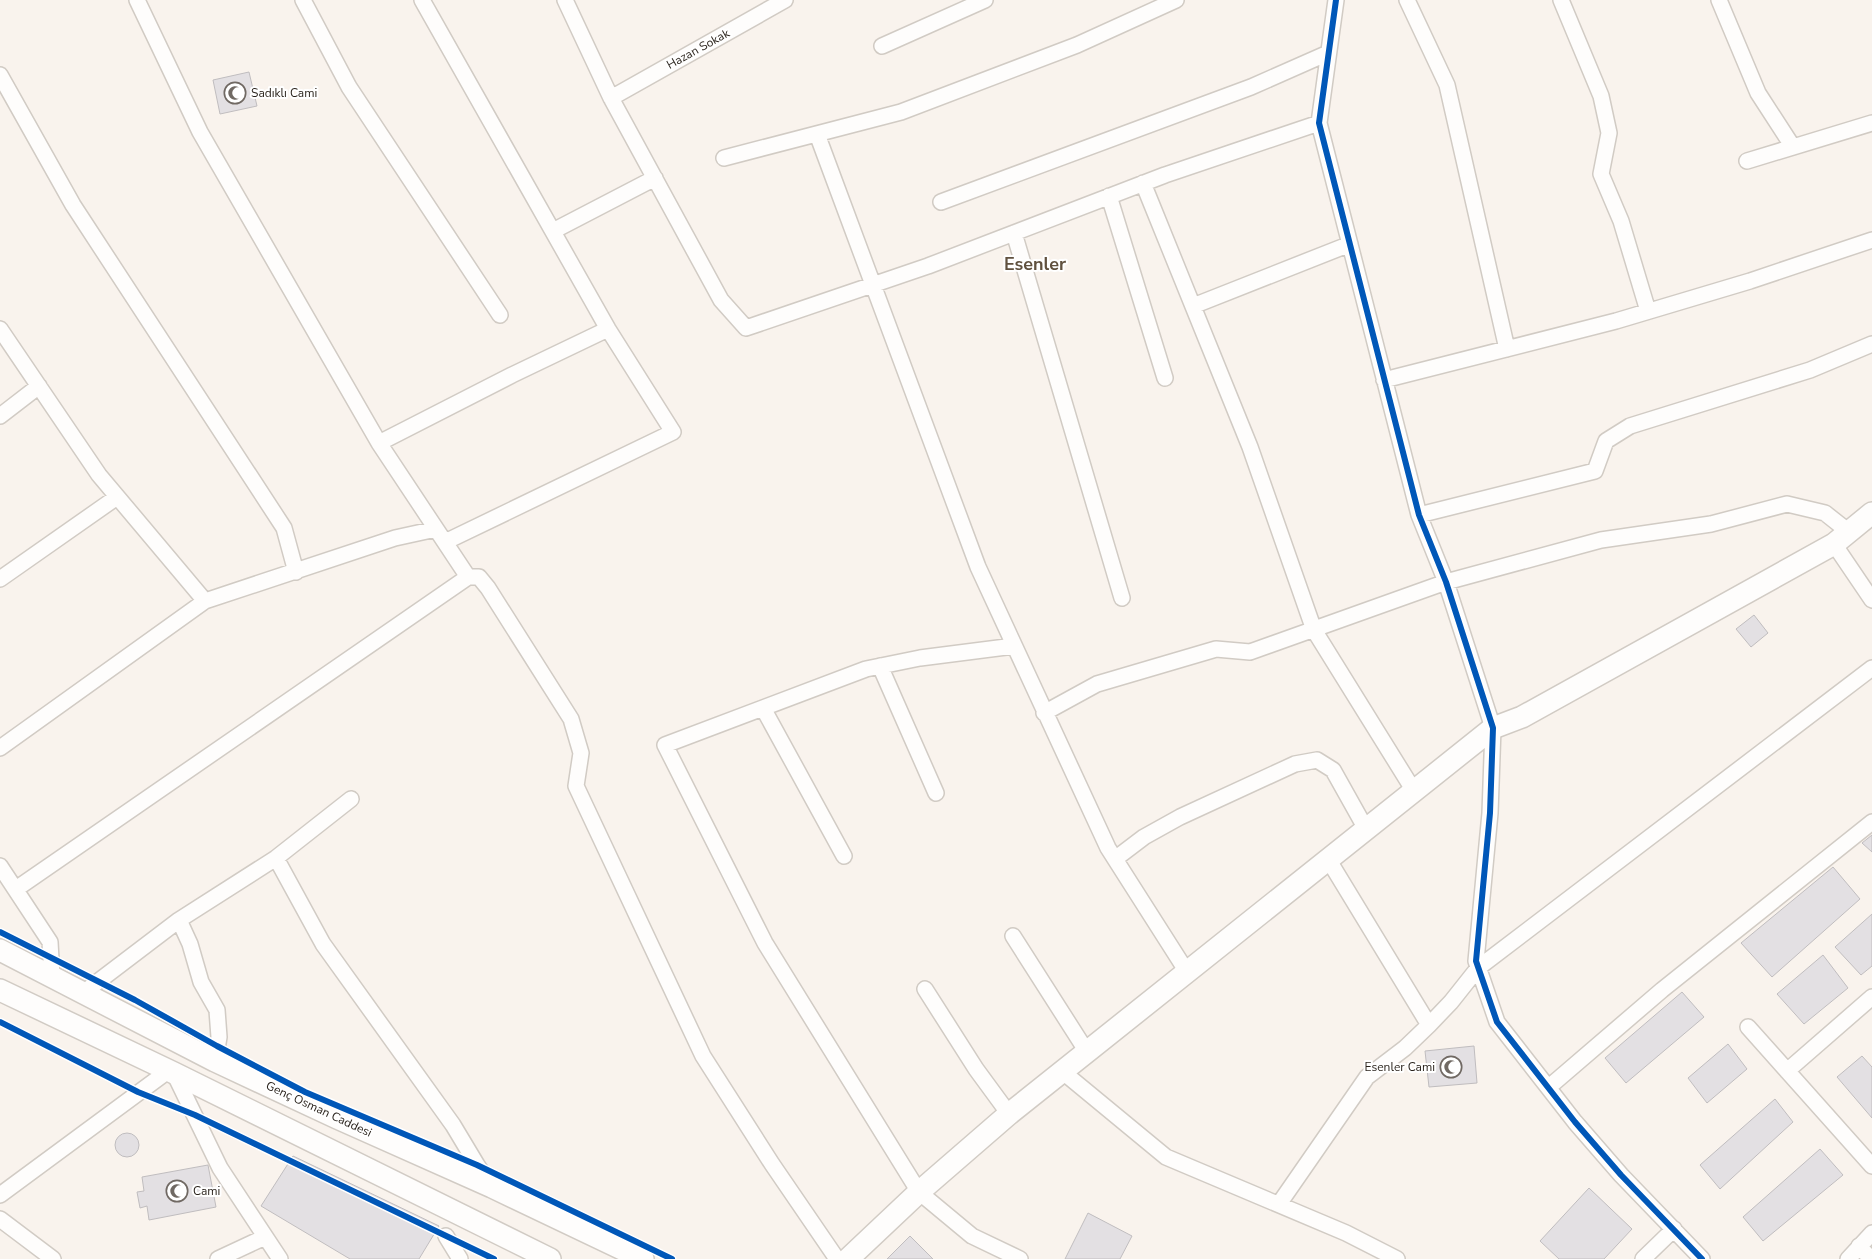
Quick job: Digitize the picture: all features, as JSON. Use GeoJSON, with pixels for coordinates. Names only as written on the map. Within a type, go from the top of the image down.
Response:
{"type":"FeatureCollection","features":[{"type":"Feature","properties":{"kind":"main road"},"geometry":{"type":"LineString","coordinates":[[848,1259],[919,1192],[1009,1114],[1493,728],[1522,716],[1841,538],[1872,514]]}},
{"type":"Feature","properties":{"kind":"main road","name":"Genç Osman Caddesi"},"geometry":{"type":"LineString","coordinates":[[0,950],[215,1060],[337,1118],[492,1187],[643,1259]]}},
{"type":"Feature","properties":{"kind":"main road"},"geometry":{"type":"LineString","coordinates":[[0,990],[550,1259]]}},
{"type":"Feature","properties":{"kind":"street"},"geometry":{"type":"LineString","coordinates":[[137,0],[200,132],[379,443],[468,577]]}},
{"type":"Feature","properties":{"kind":"street"},"geometry":{"type":"LineString","coordinates":[[303,0],[349,87],[500,315]]}},
{"type":"Feature","properties":{"kind":"street"},"geometry":{"type":"LineString","coordinates":[[0,748],[205,601],[395,538],[440,535],[672,432],[608,329],[422,0]]}},
{"type":"Feature","properties":{"kind":"street"},"geometry":{"type":"LineString","coordinates":[[565,0],[611,98],[721,300],[746,328],[872,285],[1143,183],[1319,123]]}},
{"type":"Feature","properties":{"kind":"street","name":"Hazan Sokak"},"geometry":{"type":"LineString","coordinates":[[611,98],[785,0]]}},
{"type":"Feature","properties":{"kind":"street"},"geometry":{"type":"LineString","coordinates":[[882,46],[985,0]]}},
{"type":"Feature","properties":{"kind":"street"},"geometry":{"type":"LineString","coordinates":[[724,158],[902,112],[1077,45],[1176,0]]}},
{"type":"Feature","properties":{"kind":"street"},"geometry":{"type":"LineString","coordinates":[[1336,0],[1319,123],[1420,514],[1446,582],[1493,728],[1490,813],[1476,961],[1478,968],[1498,1022],[1575,1122],[1621,1175],[1702,1259]]}},
{"type":"Feature","properties":{"kind":"street"},"geometry":{"type":"LineString","coordinates":[[1407,0],[1447,85],[1506,349]]}},
{"type":"Feature","properties":{"kind":"street"},"geometry":{"type":"LineString","coordinates":[[1560,0],[1601,96],[1609,134],[1601,174],[1621,220],[1648,311]]}},
{"type":"Feature","properties":{"kind":"street"},"geometry":{"type":"LineString","coordinates":[[1719,0],[1758,93],[1793,147]]}},
{"type":"Feature","properties":{"kind":"street"},"geometry":{"type":"LineString","coordinates":[[941,202],[1251,87],[1328,52]]}},
{"type":"Feature","properties":{"kind":"street"},"geometry":{"type":"LineString","coordinates":[[0,75],[73,205],[284,528],[296,572]]}},
{"type":"Feature","properties":{"kind":"street"},"geometry":{"type":"LineString","coordinates":[[1747,161],[1872,123]]}},
{"type":"Feature","properties":{"kind":"street"},"geometry":{"type":"LineString","coordinates":[[817,134],[978,567],[1108,848],[1187,972]]}},
{"type":"Feature","properties":{"kind":"street"},"geometry":{"type":"LineString","coordinates":[[553,231],[655,178]]}},
{"type":"Feature","properties":{"kind":"street"},"geometry":{"type":"LineString","coordinates":[[1143,183],[1250,447],[1314,630],[1414,791]]}},
{"type":"Feature","properties":{"kind":"street"},"geometry":{"type":"LineString","coordinates":[[1109,196],[1165,378]]}},
{"type":"Feature","properties":{"kind":"street"},"geometry":{"type":"LineString","coordinates":[[1014,233],[1122,598]]}},
{"type":"Feature","properties":{"kind":"street"},"geometry":{"type":"LineString","coordinates":[[1384,380],[1648,311],[1750,281],[1872,240]]}},
{"type":"Feature","properties":{"kind":"street"},"geometry":{"type":"LineString","coordinates":[[1193,306],[1350,244]]}},
{"type":"Feature","properties":{"kind":"street"},"geometry":{"type":"LineString","coordinates":[[0,329],[99,475],[205,601]]}},
{"type":"Feature","properties":{"kind":"street"},"geometry":{"type":"LineString","coordinates":[[379,443],[512,375],[608,329]]}},
{"type":"Feature","properties":{"kind":"street"},"geometry":{"type":"LineString","coordinates":[[1420,514],[1595,472],[1606,441],[1630,426],[1810,370],[1872,344]]}},
{"type":"Feature","properties":{"kind":"street"},"geometry":{"type":"LineString","coordinates":[[0,416],[38,386]]}},
{"type":"Feature","properties":{"kind":"street"},"geometry":{"type":"LineString","coordinates":[[0,579],[118,497]]}},
{"type":"Feature","properties":{"kind":"street"},"geometry":{"type":"LineString","coordinates":[[1044,713],[1097,684],[1216,649],[1250,652],[1446,582],[1601,540],[1711,524],[1787,504],[1825,513],[1841,538],[1872,600]]}},
{"type":"Feature","properties":{"kind":"street"},"geometry":{"type":"LineString","coordinates":[[16,889],[468,577],[479,578],[488,588],[571,719],[582,753],[576,786],[703,1056],[836,1259]]}},
{"type":"Feature","properties":{"kind":"street"},"geometry":{"type":"LineString","coordinates":[[1014,646],[920,658],[866,669],[666,745],[765,943],[919,1192],[972,1236],[1020,1259]]}},
{"type":"Feature","properties":{"kind":"street"},"geometry":{"type":"LineString","coordinates":[[880,666],[936,793]]}},
{"type":"Feature","properties":{"kind":"street"},"geometry":{"type":"LineString","coordinates":[[1279,1204],[1367,1077],[1404,1048],[1429,1025],[1451,1002],[1478,968],[1872,668]]}},
{"type":"Feature","properties":{"kind":"street"},"geometry":{"type":"LineString","coordinates":[[763,708],[844,856]]}},
{"type":"Feature","properties":{"kind":"street"},"geometry":{"type":"LineString","coordinates":[[1115,859],[1144,837],[1180,818],[1295,764],[1317,760],[1333,770],[1366,829]]}},
{"type":"Feature","properties":{"kind":"street"},"geometry":{"type":"LineString","coordinates":[[83,993],[179,920],[276,858],[351,799]]}},
{"type":"Feature","properties":{"kind":"street"},"geometry":{"type":"LineString","coordinates":[[1549,1088],[1662,990],[1872,822]]}},
{"type":"Feature","properties":{"kind":"street"},"geometry":{"type":"LineString","coordinates":[[276,858],[323,944],[453,1125],[476,1165],[492,1187]]}},
{"type":"Feature","properties":{"kind":"street"},"geometry":{"type":"LineString","coordinates":[[1328,859],[1429,1025]]}},
{"type":"Feature","properties":{"kind":"street"},"geometry":{"type":"LineString","coordinates":[[0,866],[50,942],[52,977]]}},
{"type":"Feature","properties":{"kind":"street"},"geometry":{"type":"LineString","coordinates":[[179,920],[190,944],[201,982],[217,1010],[219,1037],[215,1060]]}},
{"type":"Feature","properties":{"kind":"street"},"geometry":{"type":"LineString","coordinates":[[1013,936],[1087,1052]]}},
{"type":"Feature","properties":{"kind":"street"},"geometry":{"type":"LineString","coordinates":[[924,989],[976,1069],[1009,1114]]}},
{"type":"Feature","properties":{"kind":"street"},"geometry":{"type":"LineString","coordinates":[[1787,1071],[1872,997]]}},
{"type":"Feature","properties":{"kind":"street"},"geometry":{"type":"LineString","coordinates":[[1748,1027],[1872,1166]]}},
{"type":"Feature","properties":{"kind":"street"},"geometry":{"type":"LineString","coordinates":[[0,1196],[171,1072],[220,1168],[280,1259]]}},
{"type":"Feature","properties":{"kind":"street"},"geometry":{"type":"LineString","coordinates":[[1062,1072],[1166,1157],[1346,1232],[1397,1259]]}},
{"type":"Feature","properties":{"kind":"street"},"geometry":{"type":"LineString","coordinates":[[0,1219],[53,1259]]}},
{"type":"Feature","properties":{"kind":"street"},"geometry":{"type":"LineString","coordinates":[[1643,1259],[1674,1229]]}},
{"type":"Feature","properties":{"kind":"street"},"geometry":{"type":"LineString","coordinates":[[1848,1259],[1872,1233]]}},
{"type":"Feature","properties":{"kind":"street"},"geometry":{"type":"LineString","coordinates":[[446,1236],[460,1259]]}},
{"type":"Feature","properties":{"kind":"street"},"geometry":{"type":"LineString","coordinates":[[218,1259],[265,1237]]}},
{"type":"Feature","properties":{"kind":"street"},"geometry":{"type":"LineString","coordinates":[[1859,1246],[1871,1259]]}},
{"type":"Feature","properties":{"kind":"building","name":"Sadıklı Cami"},"geometry":{"type":"Polygon","coordinates":[[[249,72],[257,106],[220,114],[213,80],[249,72]]]}},
{"type":"Feature","properties":{"kind":"building"},"geometry":{"type":"Polygon","coordinates":[[[1754,615],[1768,633],[1751,647],[1736,629],[1754,615]]]}},
{"type":"Feature","properties":{"kind":"building"},"geometry":{"type":"Polygon","coordinates":[[[1872,835],[1872,852],[1862,843],[1872,835]]]}},
{"type":"Feature","properties":{"kind":"building"},"geometry":{"type":"Polygon","coordinates":[[[1833,867],[1860,899],[1772,977],[1741,943],[1833,867]]]}},
{"type":"Feature","properties":{"kind":"building"},"geometry":{"type":"Polygon","coordinates":[[[1872,914],[1872,966],[1861,975],[1835,947],[1872,914]]]}},
{"type":"Feature","properties":{"kind":"building"},"geometry":{"type":"Polygon","coordinates":[[[1823,955],[1848,988],[1804,1024],[1777,994],[1823,955]]]}},
{"type":"Feature","properties":{"kind":"building"},"geometry":{"type":"Polygon","coordinates":[[[1682,992],[1704,1017],[1626,1083],[1605,1058],[1682,992]]]}},
{"type":"Feature","properties":{"kind":"building"},"geometry":{"type":"Polygon","coordinates":[[[1728,1044],[1747,1069],[1707,1103],[1688,1078],[1728,1044]]]}},
{"type":"Feature","properties":{"kind":"building","name":"Esenler Cami"},"geometry":{"type":"Polygon","coordinates":[[[1474,1046],[1477,1083],[1429,1087],[1425,1051],[1474,1046]]]}},
{"type":"Feature","properties":{"kind":"building"},"geometry":{"type":"Polygon","coordinates":[[[1862,1056],[1872,1067],[1872,1118],[1837,1077],[1862,1056]]]}},
{"type":"Feature","properties":{"kind":"building"},"geometry":{"type":"Polygon","coordinates":[[[1775,1099],[1793,1122],[1720,1189],[1700,1165],[1775,1099]]]}},
{"type":"Feature","properties":{"kind":"building"},"geometry":{"type":"Polygon","coordinates":[[[127,1133],[135,1137],[139,1145],[135,1153],[127,1157],[119,1153],[115,1145],[119,1137],[127,1133]]]}},
{"type":"Feature","properties":{"kind":"building"},"geometry":{"type":"Polygon","coordinates":[[[1820,1149],[1843,1175],[1763,1241],[1743,1217],[1820,1149]]]}},
{"type":"Feature","properties":{"kind":"building"},"geometry":{"type":"Polygon","coordinates":[[[293,1156],[439,1226],[419,1259],[350,1259],[261,1206],[293,1156]]]}},
{"type":"Feature","properties":{"kind":"building","name":"Cami"},"geometry":{"type":"Polygon","coordinates":[[[208,1165],[216,1207],[149,1220],[147,1206],[140,1208],[137,1192],[144,1191],[142,1177],[208,1165]]]}},
{"type":"Feature","properties":{"kind":"building"},"geometry":{"type":"Polygon","coordinates":[[[1589,1188],[1632,1229],[1604,1259],[1559,1259],[1540,1241],[1589,1188]]]}},
{"type":"Feature","properties":{"kind":"building"},"geometry":{"type":"Polygon","coordinates":[[[1088,1213],[1132,1236],[1120,1259],[1065,1259],[1088,1213]]]}},
{"type":"Feature","properties":{"kind":"building"},"geometry":{"type":"Polygon","coordinates":[[[910,1236],[933,1259],[887,1259],[910,1236]]]}},
{"type":"Feature","properties":{"kind":"cycle path"},"geometry":{"type":"LineString","coordinates":[[1336,0],[1319,123],[1419,515],[1446,582],[1493,728],[1490,813],[1476,961],[1497,1022],[1575,1122],[1621,1175],[1702,1259]]}},
{"type":"Feature","properties":{"kind":"cycle path"},"geometry":{"type":"LineString","coordinates":[[0,932],[135,1000],[305,1092],[477,1165],[672,1259]]}},
{"type":"Feature","properties":{"kind":"cycle path"},"geometry":{"type":"LineString","coordinates":[[0,1022],[138,1092],[195,1115],[494,1259]]}},
{"type":"Feature","properties":{"kind":"place","name":"Sadıklı Cami"},"geometry":{"type":"Point","coordinates":[235,93]}},
{"type":"Feature","properties":{"kind":"place","name":"Esenler Cami"},"geometry":{"type":"Point","coordinates":[1451,1067]}},
{"type":"Feature","properties":{"kind":"place","name":"Cami"},"geometry":{"type":"Point","coordinates":[177,1191]}},
{"type":"Feature","properties":{"kind":"district","name":"Esenler"},"geometry":{"type":"Point","coordinates":[1035,264]}}]}
